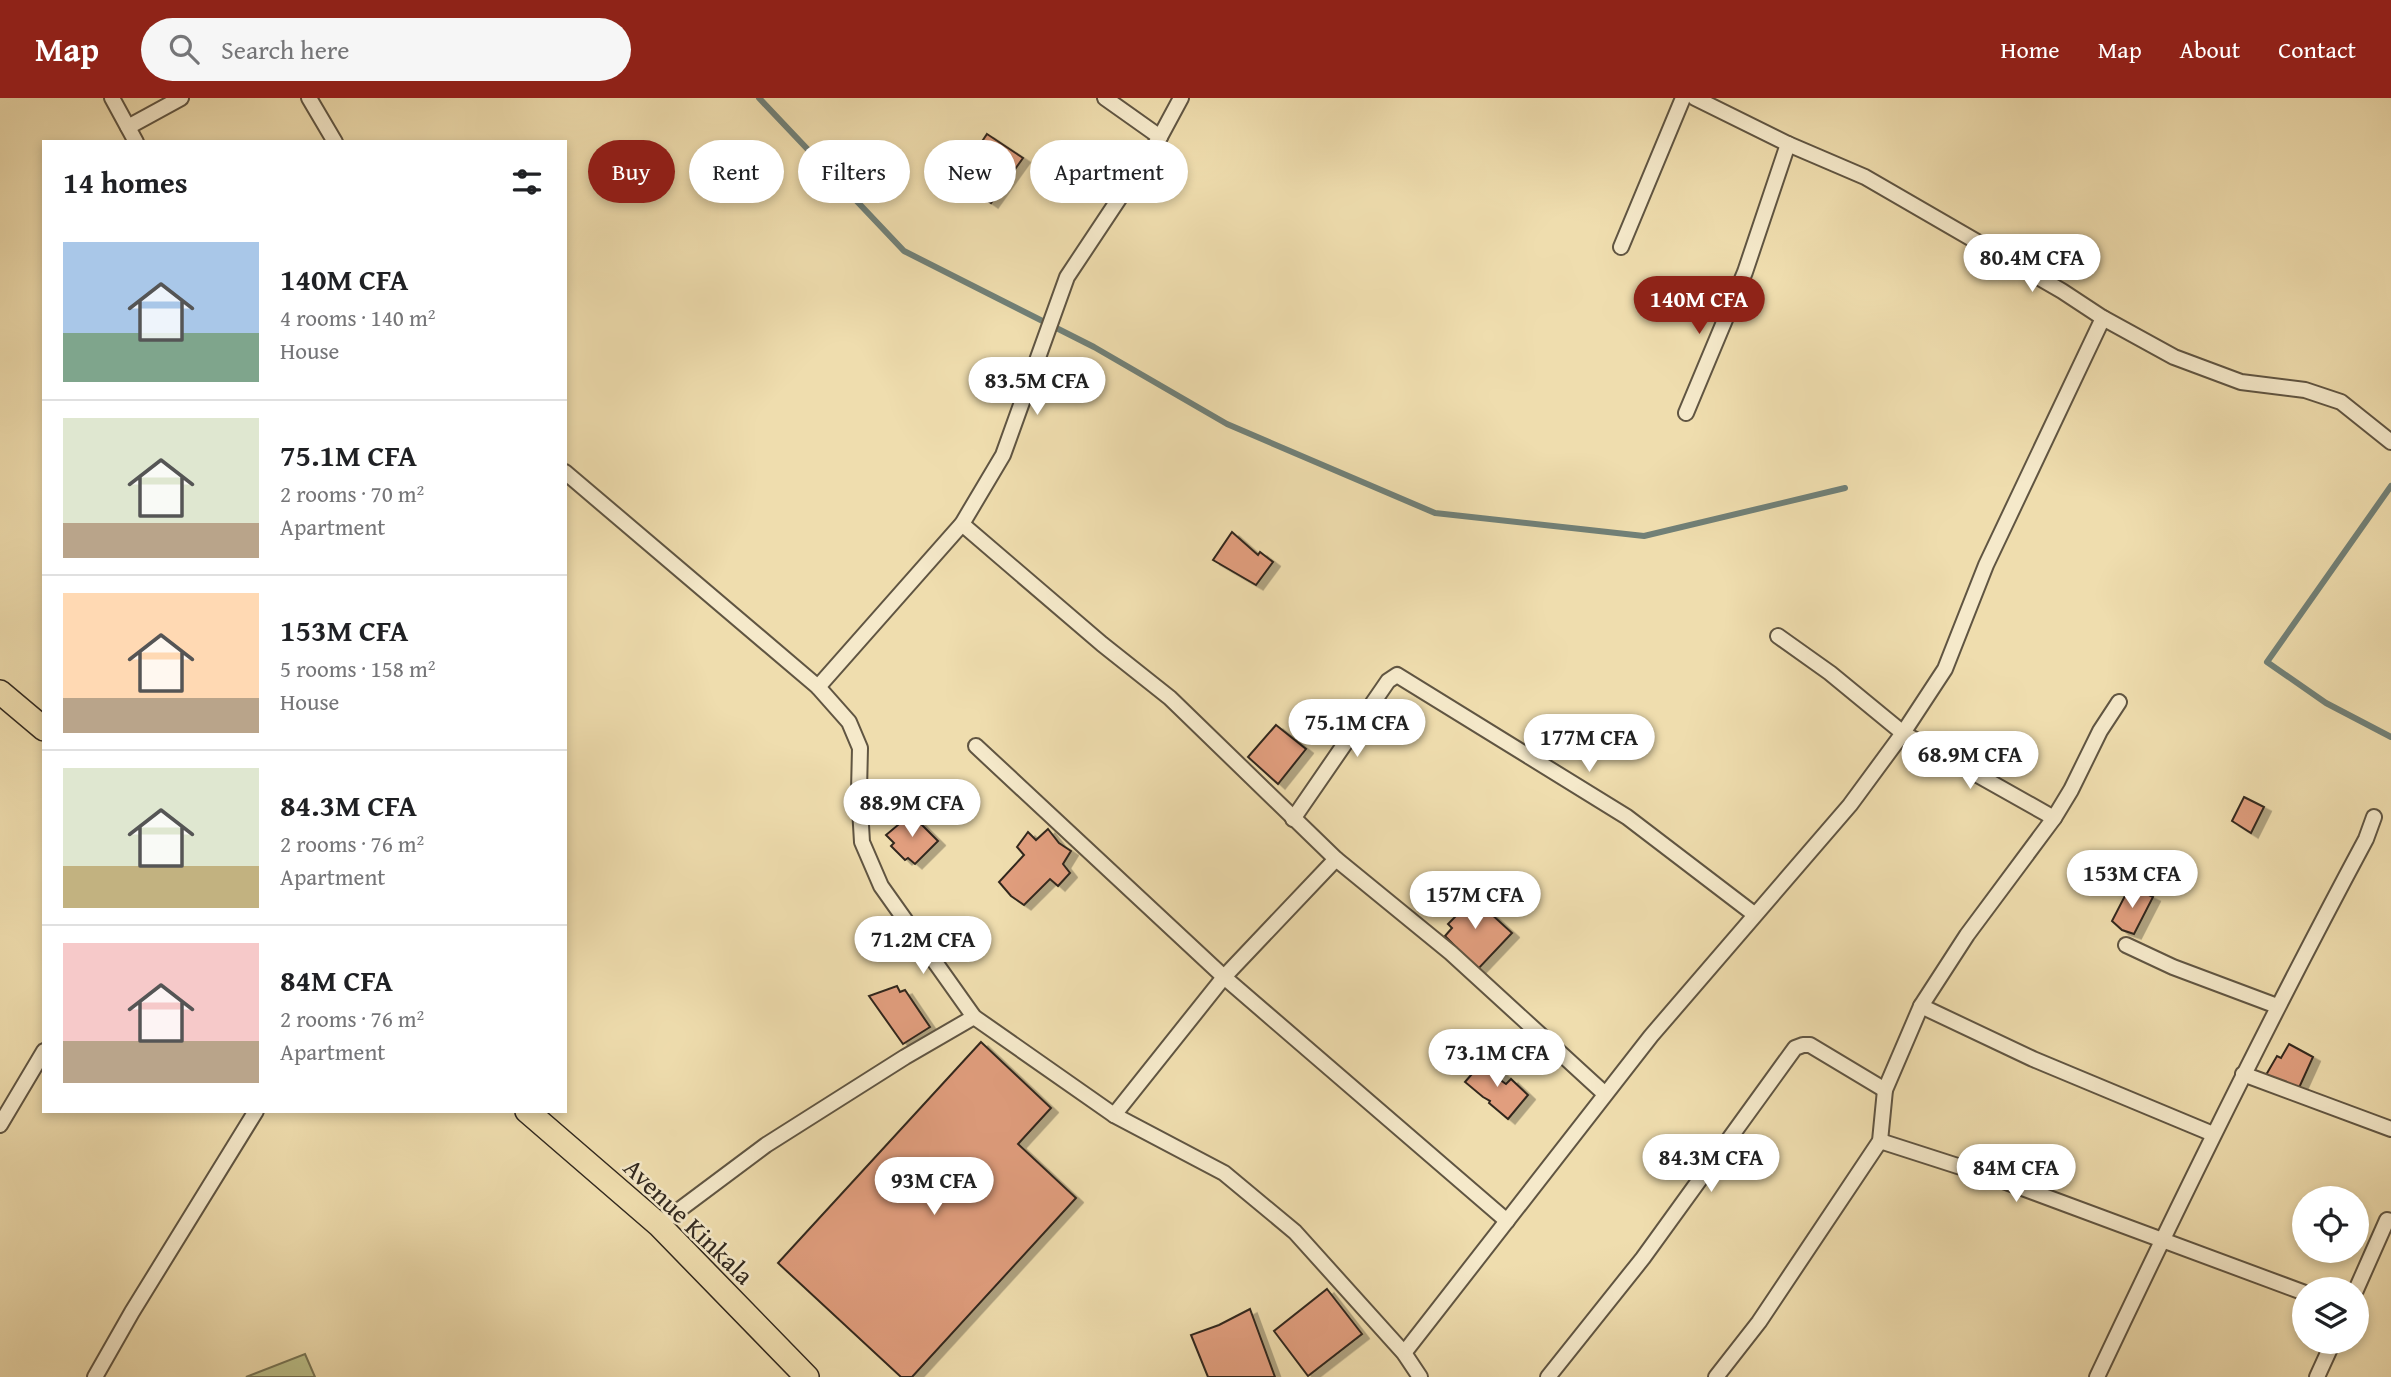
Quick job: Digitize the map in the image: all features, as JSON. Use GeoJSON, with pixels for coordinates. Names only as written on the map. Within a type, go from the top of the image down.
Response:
{"type":"FeatureCollection","features":[{"type":"Feature","properties":{"kind":"main road"},"geometry":{"type":"LineString","coordinates":[[3,700],[42,728]]}},
{"type":"Feature","properties":{"kind":"main road","name":"Avenue Kinkala"},"geometry":{"type":"LineString","coordinates":[[529,1113],[659,1225],[807,1377]]}},
{"type":"Feature","properties":{"kind":"street"},"geometry":{"type":"LineString","coordinates":[[112,98],[135,140]]}},
{"type":"Feature","properties":{"kind":"street"},"geometry":{"type":"LineString","coordinates":[[128,127],[181,98]]}},
{"type":"Feature","properties":{"kind":"street"},"geometry":{"type":"LineString","coordinates":[[309,98],[334,140]]}},
{"type":"Feature","properties":{"kind":"street"},"geometry":{"type":"LineString","coordinates":[[1105,98],[1160,137]]}},
{"type":"Feature","properties":{"kind":"street"},"geometry":{"type":"LineString","coordinates":[[818,687],[962,524],[1003,455],[1067,277],[1160,137],[1181,98]]}},
{"type":"Feature","properties":{"kind":"street"},"geometry":{"type":"LineString","coordinates":[[1621,247],[1684,98]]}},
{"type":"Feature","properties":{"kind":"street"},"geometry":{"type":"LineString","coordinates":[[1695,98],[1788,144],[1865,177],[2174,357],[2241,382],[2305,390],[2341,402],[2391,442]]}},
{"type":"Feature","properties":{"kind":"street"},"geometry":{"type":"LineString","coordinates":[[1686,413],[1745,272],[1788,144]]}},
{"type":"Feature","properties":{"kind":"street"},"geometry":{"type":"LineString","coordinates":[[1404,1353],[1651,1035],[1850,805],[1903,733],[1945,669],[1986,565],[2103,318]]}},
{"type":"Feature","properties":{"kind":"street"},"geometry":{"type":"LineString","coordinates":[[567,474],[818,687],[849,722],[860,748],[862,842],[881,886],[974,1017],[1114,1115],[1224,1173],[1295,1232],[1404,1353],[1420,1377]]}},
{"type":"Feature","properties":{"kind":"street"},"geometry":{"type":"LineString","coordinates":[[962,524],[1102,644],[1170,698],[1336,859],[1451,953],[1605,1094]]}},
{"type":"Feature","properties":{"kind":"street"},"geometry":{"type":"LineString","coordinates":[[1778,636],[1830,673],[1903,733],[2054,818]]}},
{"type":"Feature","properties":{"kind":"street"},"geometry":{"type":"LineString","coordinates":[[1293,819],[1388,681],[1397,675],[1627,817],[1754,914]]}},
{"type":"Feature","properties":{"kind":"street"},"geometry":{"type":"LineString","coordinates":[[1716,1377],[1759,1322],[1880,1141],[1885,1090],[1922,1006],[1966,935],[2054,818],[2100,731],[2119,702]]}},
{"type":"Feature","properties":{"kind":"street"},"geometry":{"type":"LineString","coordinates":[[976,746],[1224,976],[1507,1221]]}},
{"type":"Feature","properties":{"kind":"street"},"geometry":{"type":"LineString","coordinates":[[2097,1377],[2213,1133],[2366,839],[2374,817]]}},
{"type":"Feature","properties":{"kind":"street"},"geometry":{"type":"LineString","coordinates":[[1114,1115],[1224,976],[1336,859]]}},
{"type":"Feature","properties":{"kind":"street"},"geometry":{"type":"LineString","coordinates":[[2126,945],[2173,967],[2277,1006]]}},
{"type":"Feature","properties":{"kind":"street"},"geometry":{"type":"LineString","coordinates":[[1922,1006],[2033,1059],[2213,1133]]}},
{"type":"Feature","properties":{"kind":"street"},"geometry":{"type":"LineString","coordinates":[[659,1225],[766,1145],[974,1017]]}},
{"type":"Feature","properties":{"kind":"street"},"geometry":{"type":"LineString","coordinates":[[1548,1377],[1643,1258],[1795,1048],[1810,1045],[1885,1090]]}},
{"type":"Feature","properties":{"kind":"street"},"geometry":{"type":"LineString","coordinates":[[0,1125],[42,1054]]}},
{"type":"Feature","properties":{"kind":"street"},"geometry":{"type":"LineString","coordinates":[[2243,1074],[2391,1129]]}},
{"type":"Feature","properties":{"kind":"street"},"geometry":{"type":"LineString","coordinates":[[95,1377],[139,1300],[255,1113]]}},
{"type":"Feature","properties":{"kind":"street"},"geometry":{"type":"LineString","coordinates":[[1880,1141],[1998,1179],[2292,1288]]}},
{"type":"Feature","properties":{"kind":"street"},"geometry":{"type":"LineString","coordinates":[[2362,1277],[2390,1216]]}},
{"type":"Feature","properties":{"kind":"street"},"geometry":{"type":"LineString","coordinates":[[2317,1377],[2328,1354]]}},
{"type":"Feature","properties":{"kind":"green space"},"geometry":{"type":"Polygon","coordinates":[[[305,1354],[315,1377],[246,1377],[305,1354]]]}},
{"type":"Feature","properties":{"kind":"building"},"geometry":{"type":"Polygon","coordinates":[[[987,134],[996,140],[983,140],[987,134]]]}},
{"type":"Feature","properties":{"kind":"building"},"geometry":{"type":"Polygon","coordinates":[[[1016,153],[1023,158],[1016,168],[1016,153]]]}},
{"type":"Feature","properties":{"kind":"building"},"geometry":{"type":"Polygon","coordinates":[[[1232,532],[1258,555],[1260,552],[1273,562],[1256,585],[1213,560],[1232,532]]]}},
{"type":"Feature","properties":{"kind":"building"},"geometry":{"type":"Polygon","coordinates":[[[1276,725],[1306,749],[1278,784],[1248,757],[1276,725]]]}},
{"type":"Feature","properties":{"kind":"building"},"geometry":{"type":"Polygon","coordinates":[[[2244,797],[2264,807],[2251,833],[2232,821],[2244,797]]]}},
{"type":"Feature","properties":{"kind":"building"},"geometry":{"type":"Polygon","coordinates":[[[911,814],[938,841],[915,864],[908,858],[905,860],[891,846],[894,843],[886,835],[911,814]]]}},
{"type":"Feature","properties":{"kind":"building"},"geometry":{"type":"Polygon","coordinates":[[[1048,829],[1059,843],[1071,851],[1063,864],[1070,873],[1058,886],[1050,879],[1024,905],[1011,896],[999,882],[1024,855],[1017,847],[1028,832],[1036,840],[1048,829]]]}},
{"type":"Feature","properties":{"kind":"building"},"geometry":{"type":"Polygon","coordinates":[[[2130,886],[2153,897],[2134,934],[2122,930],[2112,921],[2130,886]]]}},
{"type":"Feature","properties":{"kind":"building"},"geometry":{"type":"Polygon","coordinates":[[[1465,890],[1512,933],[1478,969],[1453,949],[1456,947],[1445,936],[1452,928],[1448,924],[1457,915],[1452,909],[1465,890]]]}},
{"type":"Feature","properties":{"kind":"building"},"geometry":{"type":"Polygon","coordinates":[[[897,986],[900,992],[905,990],[930,1027],[903,1044],[869,996],[897,986]]]}},
{"type":"Feature","properties":{"kind":"building"},"geometry":{"type":"Polygon","coordinates":[[[981,1042],[1051,1108],[1018,1144],[1076,1198],[912,1377],[901,1377],[778,1263],[981,1042]]]}},
{"type":"Feature","properties":{"kind":"building"},"geometry":{"type":"Polygon","coordinates":[[[2289,1044],[2313,1057],[2298,1090],[2283,1086],[2266,1075],[2277,1056],[2281,1058],[2289,1044]]]}},
{"type":"Feature","properties":{"kind":"building"},"geometry":{"type":"Polygon","coordinates":[[[1485,1059],[1503,1074],[1499,1079],[1506,1084],[1511,1079],[1528,1095],[1508,1119],[1465,1082],[1485,1059]]]}},
{"type":"Feature","properties":{"kind":"building"},"geometry":{"type":"Polygon","coordinates":[[[1327,1289],[1362,1334],[1308,1376],[1274,1331],[1327,1289]]]}},
{"type":"Feature","properties":{"kind":"building"},"geometry":{"type":"Polygon","coordinates":[[[1250,1309],[1275,1377],[1208,1377],[1191,1335],[1219,1325],[1250,1309]]]}},
{"type":"Feature","properties":{"kind":"waterway"},"geometry":{"type":"LineString","coordinates":[[759,98],[904,251],[1094,347],[1227,424],[1435,513],[1644,536],[1845,488]]}},
{"type":"Feature","properties":{"kind":"waterway"},"geometry":{"type":"LineString","coordinates":[[2391,486],[2267,662],[2326,703],[2391,737]]}}]}
